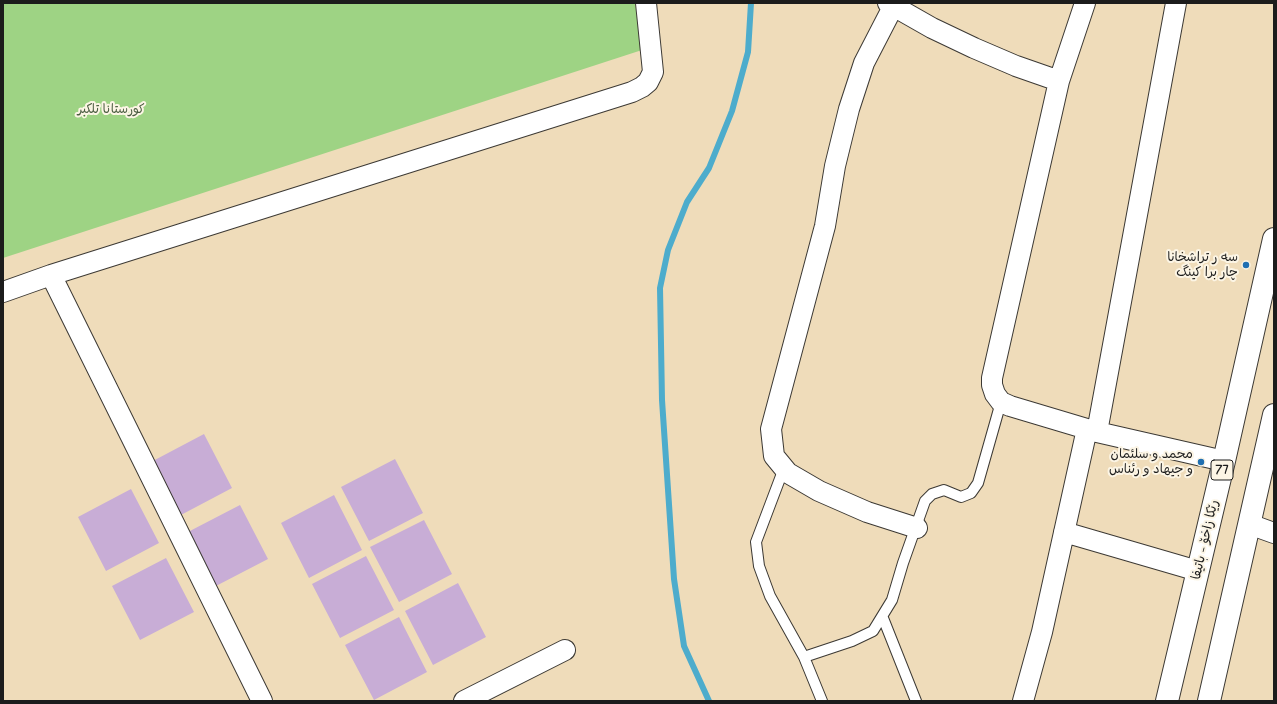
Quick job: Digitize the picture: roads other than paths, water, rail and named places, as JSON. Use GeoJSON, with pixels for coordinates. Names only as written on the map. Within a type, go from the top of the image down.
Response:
{"type":"FeatureCollection","features":[{"type":"Feature","properties":{"kind":"highway","name":"رێکا زاخۆ - باتیفا"},"geometry":{"type":"LineString","coordinates":[[1167,701],[1224,461],[1274,239]]}},
{"type":"Feature","properties":{"kind":"highway"},"geometry":{"type":"LineString","coordinates":[[1209,701],[1249,524],[1270,449],[1274,416]]}},
{"type":"Feature","properties":{"kind":"street"},"geometry":{"type":"LineString","coordinates":[[3,292],[51,274],[642,87],[651,77],[653,64],[646,3]]}},
{"type":"Feature","properties":{"kind":"street"},"geometry":{"type":"LineString","coordinates":[[1085,3],[1060,81],[992,378],[995,394],[1001,402],[1010,406],[1092,430],[1224,461]]}},
{"type":"Feature","properties":{"kind":"street"},"geometry":{"type":"LineString","coordinates":[[1023,701],[1042,632],[1064,532],[1092,430],[1176,3]]}},
{"type":"Feature","properties":{"kind":"street"},"geometry":{"type":"LineString","coordinates":[[917,528],[867,512],[818,491],[788,473],[774,456],[771,429],[824,233],[835,166],[849,109],[864,63],[892,4],[974,48],[1016,66],[1060,81]]}},
{"type":"Feature","properties":{"kind":"street"},"geometry":{"type":"LineString","coordinates":[[51,274],[262,701]]}},
{"type":"Feature","properties":{"kind":"street"},"geometry":{"type":"LineString","coordinates":[[1249,524],[1274,533]]}},
{"type":"Feature","properties":{"kind":"street"},"geometry":{"type":"LineString","coordinates":[[1064,532],[1198,571]]}},
{"type":"Feature","properties":{"kind":"street"},"geometry":{"type":"LineString","coordinates":[[464,701],[565,650]]}},
{"type":"Feature","properties":{"kind":"lane"},"geometry":{"type":"LineString","coordinates":[[804,657],[852,641],[873,631],[892,600],[903,563],[917,528],[925,501],[932,494],[944,490],[961,498],[971,493],[978,483],[1001,402]]}},
{"type":"Feature","properties":{"kind":"lane"},"geometry":{"type":"LineString","coordinates":[[784,468],[756,542],[759,566],[770,596],[804,657],[822,701]]}},
{"type":"Feature","properties":{"kind":"lane"},"geometry":{"type":"LineString","coordinates":[[882,618],[916,701]]}},
{"type":"Feature","properties":{"kind":"waterway"},"geometry":{"type":"LineString","coordinates":[[709,701],[684,646],[674,579],[662,400],[660,288],[668,250],[687,202],[709,168],[732,111],[748,52],[751,3]]}},
{"type":"Feature","properties":{"kind":"place","name":"سه ر تراشخانا چار برا كينگ"},"geometry":{"type":"Point","coordinates":[1246,265]}},
{"type":"Feature","properties":{"kind":"place","name":"محمد و سلئمان و جيهاد و رئناس"},"geometry":{"type":"Point","coordinates":[1201,462]}},
{"type":"Feature","properties":{"kind":"park label","name":"كورستانا تلكبر"},"geometry":{"type":"Point","coordinates":[111,110]}}]}
